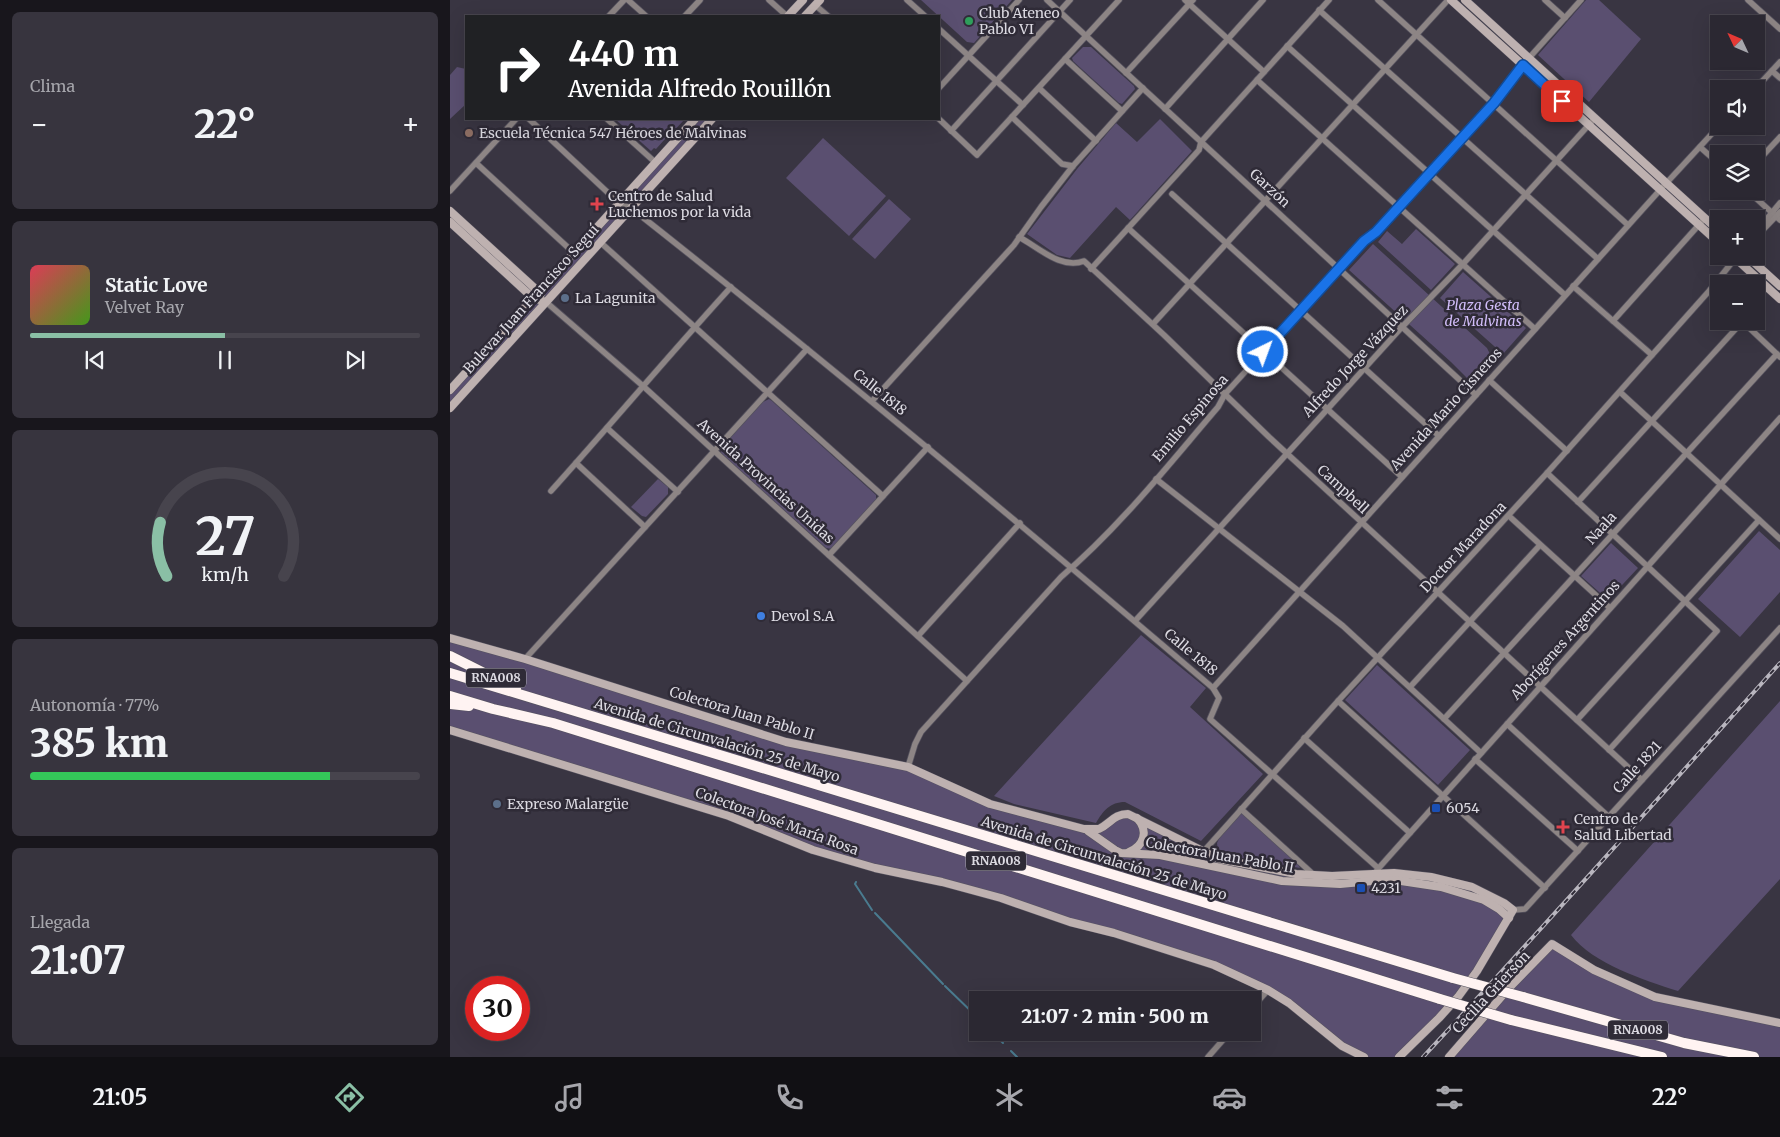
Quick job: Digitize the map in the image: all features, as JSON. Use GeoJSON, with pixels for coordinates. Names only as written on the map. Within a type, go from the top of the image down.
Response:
{"type":"FeatureCollection","features":[{"type":"Feature","properties":{"kind":"highway","name":"RNA008"},"geometry":{"type":"LineString","coordinates":[[450,656],[541,701]]}},
{"type":"Feature","properties":{"kind":"highway","name":"Avenida de Circunvalación 25 de Mayo"},"geometry":{"type":"LineString","coordinates":[[450,673],[1453,978],[1684,1043],[1754,1057]]}},
{"type":"Feature","properties":{"kind":"highway","name":"RNA008"},"geometry":{"type":"LineString","coordinates":[[450,696],[572,729],[1511,1020],[1662,1057]]}},
{"type":"Feature","properties":{"kind":"highway"},"geometry":{"type":"LineString","coordinates":[[450,704],[493,709]]}},
{"type":"Feature","properties":{"kind":"main road"},"geometry":{"type":"LineString","coordinates":[[789,15],[803,0]]}},
{"type":"Feature","properties":{"kind":"main road"},"geometry":{"type":"LineString","coordinates":[[1449,0],[1710,235]]}},
{"type":"Feature","properties":{"kind":"main road"},"geometry":{"type":"LineString","coordinates":[[1465,0],[1710,223]]}},
{"type":"Feature","properties":{"kind":"main road"},"geometry":{"type":"LineString","coordinates":[[806,15],[818,2]]}},
{"type":"Feature","properties":{"kind":"main road","name":"Bulevar Juan Francisco Seguí"},"geometry":{"type":"LineString","coordinates":[[450,390],[694,120]]}},
{"type":"Feature","properties":{"kind":"main road","name":"Bulevar Juan Francisco Seguí"},"geometry":{"type":"LineString","coordinates":[[450,408],[711,120]]}},
{"type":"Feature","properties":{"kind":"main road","name":"Avenida Provincias Unidas"},"geometry":{"type":"LineString","coordinates":[[450,211],[536,295]]}},
{"type":"Feature","properties":{"kind":"main road","name":"Avenida Provincias Unidas"},"geometry":{"type":"LineString","coordinates":[[450,222],[546,302]]}},
{"type":"Feature","properties":{"kind":"main road"},"geometry":{"type":"LineString","coordinates":[[1744,265],[1780,299]]}},
{"type":"Feature","properties":{"kind":"main road"},"geometry":{"type":"LineString","coordinates":[[1757,265],[1780,286]]}},
{"type":"Feature","properties":{"kind":"main road","name":"Colectora Juan Pablo II"},"geometry":{"type":"LineString","coordinates":[[450,638],[525,659],[786,742],[908,767],[990,804],[1084,829],[1100,829],[1114,817],[1128,814],[1219,859],[1277,871],[1315,876],[1332,876],[1377,870],[1453,881],[1489,894],[1504,902],[1513,910]]}},
{"type":"Feature","properties":{"kind":"main road","name":"Colectora José María Rosa"},"geometry":{"type":"LineString","coordinates":[[450,730],[702,806],[830,856],[993,896],[1070,922],[1141,942],[1230,971],[1289,1003],[1342,1046],[1364,1057]]}},
{"type":"Feature","properties":{"kind":"main road","name":"Colectora Juan Pablo II"},"geometry":{"type":"LineString","coordinates":[[1128,853],[1136,850],[1144,837],[1141,822],[1136,817]]}},
{"type":"Feature","properties":{"kind":"main road"},"geometry":{"type":"LineString","coordinates":[[1108,823],[1105,834],[1109,846]]}},
{"type":"Feature","properties":{"kind":"main road","name":"Colectora Juan Pablo II"},"geometry":{"type":"LineString","coordinates":[[1084,829],[1121,853],[1160,855],[1282,881],[1334,884],[1401,881],[1441,887],[1484,900],[1509,918]]}},
{"type":"Feature","properties":{"kind":"main road"},"geometry":{"type":"LineString","coordinates":[[1399,1057],[1458,997],[1477,971],[1513,910]]}},
{"type":"Feature","properties":{"kind":"main road","name":"Cecilia Grierson"},"geometry":{"type":"LineString","coordinates":[[1449,1057],[1509,988],[1552,944],[1594,970],[1655,997],[1780,1023]]}},
{"type":"Feature","properties":{"kind":"street"},"geometry":{"type":"LineString","coordinates":[[610,15],[626,0],[645,15]]}},
{"type":"Feature","properties":{"kind":"street"},"geometry":{"type":"LineString","coordinates":[[686,15],[700,0]]}},
{"type":"Feature","properties":{"kind":"street"},"geometry":{"type":"LineString","coordinates":[[769,0],[787,15]]}},
{"type":"Feature","properties":{"kind":"street"},"geometry":{"type":"LineString","coordinates":[[907,0],[924,15]]}},
{"type":"Feature","properties":{"kind":"street"},"geometry":{"type":"LineString","coordinates":[[940,87],[1019,0]]}},
{"type":"Feature","properties":{"kind":"street","name":"Garzón"},"geometry":{"type":"LineString","coordinates":[[1047,0],[1476,394]]}},
{"type":"Feature","properties":{"kind":"street"},"geometry":{"type":"LineString","coordinates":[[951,131],[1070,0]]}},
{"type":"Feature","properties":{"kind":"street"},"geometry":{"type":"LineString","coordinates":[[940,120],[977,155],[1119,0]]}},
{"type":"Feature","properties":{"kind":"street"},"geometry":{"type":"LineString","coordinates":[[1165,108],[1263,0]]}},
{"type":"Feature","properties":{"kind":"street"},"geometry":{"type":"LineString","coordinates":[[1091,269],[1199,150],[1201,142],[1328,0]]}},
{"type":"Feature","properties":{"kind":"street"},"geometry":{"type":"LineString","coordinates":[[1378,0],[1628,225]]}},
{"type":"Feature","properties":{"kind":"street"},"geometry":{"type":"LineString","coordinates":[[1153,324],[1449,0]]}},
{"type":"Feature","properties":{"kind":"street"},"geometry":{"type":"LineString","coordinates":[[1545,0],[1565,18]]}},
{"type":"Feature","properties":{"kind":"street","name":"Emilio Espinosa"},"geometry":{"type":"LineString","coordinates":[[908,767],[921,732],[1061,577],[1086,557],[1218,407],[1225,394],[1339,268],[1364,241],[1376,232],[1494,103],[1523,65],[1581,0]]}},
{"type":"Feature","properties":{"kind":"street"},"geometry":{"type":"LineString","coordinates":[[1748,0],[1780,29]]}},
{"type":"Feature","properties":{"kind":"street"},"geometry":{"type":"LineString","coordinates":[[1126,73],[1189,1],[1264,72]]}},
{"type":"Feature","properties":{"kind":"street"},"geometry":{"type":"LineString","coordinates":[[818,2],[827,15]]}},
{"type":"Feature","properties":{"kind":"street"},"geometry":{"type":"LineString","coordinates":[[1319,10],[1598,259]]}},
{"type":"Feature","properties":{"kind":"street"},"geometry":{"type":"LineString","coordinates":[[940,30],[1023,105]]}},
{"type":"Feature","properties":{"kind":"street"},"geometry":{"type":"LineString","coordinates":[[1287,46],[1566,295]]}},
{"type":"Feature","properties":{"kind":"street"},"geometry":{"type":"LineString","coordinates":[[1065,59],[1122,111]]}},
{"type":"Feature","properties":{"kind":"street"},"geometry":{"type":"LineString","coordinates":[[1764,80],[1780,62]]}},
{"type":"Feature","properties":{"kind":"street"},"geometry":{"type":"LineString","coordinates":[[1772,71],[1780,78]]}},
{"type":"Feature","properties":{"kind":"street"},"geometry":{"type":"LineString","coordinates":[[1257,80],[1535,329]]}},
{"type":"Feature","properties":{"kind":"street"},"geometry":{"type":"LineString","coordinates":[[1039,88],[1096,141]]}},
{"type":"Feature","properties":{"kind":"street"},"geometry":{"type":"LineString","coordinates":[[872,401],[1014,245],[1073,166],[1143,88]]}},
{"type":"Feature","properties":{"kind":"street"},"geometry":{"type":"LineString","coordinates":[[1012,117],[1062,164],[1073,166]]}},
{"type":"Feature","properties":{"kind":"street","name":"Alfredo Jorge Vázquez"},"geometry":{"type":"LineString","coordinates":[[1135,621],[1595,118]]}},
{"type":"Feature","properties":{"kind":"street"},"geometry":{"type":"LineString","coordinates":[[450,191],[515,120]]}},
{"type":"Feature","properties":{"kind":"street","name":"Calle 1818"},"geometry":{"type":"LineString","coordinates":[[530,120],[619,203],[631,208],[872,401],[1020,523],[1213,688]]}},
{"type":"Feature","properties":{"kind":"street"},"geometry":{"type":"LineString","coordinates":[[608,120],[656,163]]}},
{"type":"Feature","properties":{"kind":"street","name":"Avenida Mario Cisneros"},"geometry":{"type":"LineString","coordinates":[[1213,688],[1711,135]]}},
{"type":"Feature","properties":{"kind":"street"},"geometry":{"type":"LineString","coordinates":[[1765,153],[1780,137]]}},
{"type":"Feature","properties":{"kind":"street"},"geometry":{"type":"LineString","coordinates":[[1700,147],[1710,156]]}},
{"type":"Feature","properties":{"kind":"street"},"geometry":{"type":"LineString","coordinates":[[476,163],[574,253]]}},
{"type":"Feature","properties":{"kind":"street"},"geometry":{"type":"LineString","coordinates":[[1172,194],[1438,436]]}},
{"type":"Feature","properties":{"kind":"street"},"geometry":{"type":"LineString","coordinates":[[1759,200],[1777,215]]}},
{"type":"Feature","properties":{"kind":"street"},"geometry":{"type":"LineString","coordinates":[[1765,228],[1777,215],[1780,203]]}},
{"type":"Feature","properties":{"kind":"street"},"geometry":{"type":"LineString","coordinates":[[1765,225],[1777,215]]}},
{"type":"Feature","properties":{"kind":"street"},"geometry":{"type":"LineString","coordinates":[[1613,321],[1705,218]]}},
{"type":"Feature","properties":{"kind":"street"},"geometry":{"type":"LineString","coordinates":[[1128,228],[1402,477]]}},
{"type":"Feature","properties":{"kind":"street","name":"Campbell"},"geometry":{"type":"LineString","coordinates":[[1019,237],[1060,261],[1075,264],[1084,261],[1153,324],[1287,454],[1642,780]]}},
{"type":"Feature","properties":{"kind":"street"},"geometry":{"type":"LineString","coordinates":[[600,242],[883,496]]}},
{"type":"Feature","properties":{"kind":"street","name":"Doctor Maradona"},"geometry":{"type":"LineString","coordinates":[[1721,275],[1729,265]]}},
{"type":"Feature","properties":{"kind":"street"},"geometry":{"type":"LineString","coordinates":[[1573,286],[1652,355]]}},
{"type":"Feature","properties":{"kind":"street"},"geometry":{"type":"LineString","coordinates":[[551,491],[731,287]]}},
{"type":"Feature","properties":{"kind":"street","name":"Doctor Maradona"},"geometry":{"type":"LineString","coordinates":[[1204,851],[1304,738],[1509,516],[1710,290]]}},
{"type":"Feature","properties":{"kind":"street","name":"Avenida Provincias Unidas"},"geometry":{"type":"LineString","coordinates":[[546,302],[643,386],[967,681]]}},
{"type":"Feature","properties":{"kind":"street"},"geometry":{"type":"LineString","coordinates":[[1578,502],[1735,330]]}},
{"type":"Feature","properties":{"kind":"street"},"geometry":{"type":"LineString","coordinates":[[1751,330],[1778,355]]}},
{"type":"Feature","properties":{"kind":"street"},"geometry":{"type":"LineString","coordinates":[[525,659],[807,349]]}},
{"type":"Feature","properties":{"kind":"street","name":"Naala"},"geometry":{"type":"LineString","coordinates":[[1444,719],[1686,453],[1778,355]]}},
{"type":"Feature","properties":{"kind":"street"},"geometry":{"type":"LineString","coordinates":[[1489,380],[1567,451]]}},
{"type":"Feature","properties":{"kind":"street"},"geometry":{"type":"LineString","coordinates":[[1620,392],[1780,539]]}},
{"type":"Feature","properties":{"kind":"street","name":"Aborígenes Argentinos"},"geometry":{"type":"LineString","coordinates":[[1374,881],[1377,870],[1780,418]]}},
{"type":"Feature","properties":{"kind":"street"},"geometry":{"type":"LineString","coordinates":[[607,428],[678,492]]}},
{"type":"Feature","properties":{"kind":"street"},"geometry":{"type":"LineString","coordinates":[[829,555],[928,447]]}},
{"type":"Feature","properties":{"kind":"street"},"geometry":{"type":"LineString","coordinates":[[576,464],[645,527]]}},
{"type":"Feature","properties":{"kind":"street"},"geometry":{"type":"LineString","coordinates":[[1547,473],[1717,630],[1609,750]]}},
{"type":"Feature","properties":{"kind":"street"},"geometry":{"type":"LineString","coordinates":[[1156,479],[1344,626],[1481,753]]}},
{"type":"Feature","properties":{"kind":"street"},"geometry":{"type":"LineString","coordinates":[[1509,516],[1610,608]]}},
{"type":"Feature","properties":{"kind":"street"},"geometry":{"type":"LineString","coordinates":[[1577,720],[1759,520]]}},
{"type":"Feature","properties":{"kind":"street"},"geometry":{"type":"LineString","coordinates":[[918,636],[1020,523]]}},
{"type":"Feature","properties":{"kind":"street"},"geometry":{"type":"LineString","coordinates":[[1410,687],[1540,544]]}},
{"type":"Feature","properties":{"kind":"street","name":"Calle 1821"},"geometry":{"type":"LineString","coordinates":[[1513,910],[1525,910],[1780,628]]}},
{"type":"Feature","properties":{"kind":"street"},"geometry":{"type":"LineString","coordinates":[[1213,688],[1220,698],[1210,719],[1377,870]]}},
{"type":"Feature","properties":{"kind":"street"},"geometry":{"type":"LineString","coordinates":[[1338,701],[1545,888]]}},
{"type":"Feature","properties":{"kind":"street"},"geometry":{"type":"LineString","coordinates":[[1507,724],[1609,817]]}},
{"type":"Feature","properties":{"kind":"street"},"geometry":{"type":"LineString","coordinates":[[1304,738],[1410,833]]}},
{"type":"Feature","properties":{"kind":"street"},"geometry":{"type":"LineString","coordinates":[[1475,759],[1578,851]]}},
{"type":"Feature","properties":{"kind":"street"},"geometry":{"type":"LineString","coordinates":[[1241,809],[1315,876]]}},
{"type":"Feature","properties":{"kind":"street"},"geometry":{"type":"LineString","coordinates":[[1261,998],[1268,990]]}},
{"type":"Feature","properties":{"kind":"street"},"geometry":{"type":"LineString","coordinates":[[1208,1057],[1222,1041]]}},
{"type":"Feature","properties":{"kind":"green space","name":"Club Ateneo Pablo VI"},"geometry":{"type":"Polygon","coordinates":[[[921,0],[1012,0],[974,43],[967,42],[940,17],[940,15],[937,15],[921,0]]]}},
{"type":"Feature","properties":{"kind":"green space"},"geometry":{"type":"Polygon","coordinates":[[[1586,0],[1599,0],[1641,39],[1589,102],[1538,55],[1586,0]]]}},
{"type":"Feature","properties":{"kind":"green space"},"geometry":{"type":"Polygon","coordinates":[[[1083,47],[1091,47],[1134,86],[1135,89],[1122,104],[1073,61],[1072,58],[1083,47]]]}},
{"type":"Feature","properties":{"kind":"green space"},"geometry":{"type":"Polygon","coordinates":[[[457,67],[465,69],[465,105],[450,119],[450,75],[457,67]]]}},
{"type":"Feature","properties":{"kind":"green space"},"geometry":{"type":"Polygon","coordinates":[[[1160,119],[1192,151],[1130,220],[1116,207],[1070,258],[1057,255],[1027,234],[1077,169],[1116,123],[1137,142],[1160,119]]]}},
{"type":"Feature","properties":{"kind":"green space"},"geometry":{"type":"Polygon","coordinates":[[[616,120],[684,120],[656,149],[654,148],[651,151],[616,120]]]}},
{"type":"Feature","properties":{"kind":"green space"},"geometry":{"type":"Polygon","coordinates":[[[694,120],[711,120],[450,408],[450,390],[694,120]]]}},
{"type":"Feature","properties":{"kind":"green space"},"geometry":{"type":"Polygon","coordinates":[[[823,138],[886,196],[849,236],[786,178],[823,138]]]}},
{"type":"Feature","properties":{"kind":"green space"},"geometry":{"type":"Polygon","coordinates":[[[889,199],[911,219],[875,259],[852,239],[889,199]]]}},
{"type":"Feature","properties":{"kind":"green space","name":"Plaza Gesta de Malvinas"},"geometry":{"type":"Polygon","coordinates":[[[1416,229],[1455,264],[1431,290],[1378,242],[1387,231],[1402,244],[1416,229]]]}},
{"type":"Feature","properties":{"kind":"green space"},"geometry":{"type":"Polygon","coordinates":[[[1373,244],[1487,348],[1493,360],[1476,381],[1468,379],[1349,270],[1373,244]]]}},
{"type":"Feature","properties":{"kind":"green space","name":"Plaza Gesta de Malvinas"},"geometry":{"type":"Polygon","coordinates":[[[1463,272],[1526,328],[1503,354],[1440,298],[1463,272]]]}},
{"type":"Feature","properties":{"kind":"green space"},"geometry":{"type":"Polygon","coordinates":[[[769,399],[876,495],[876,500],[832,549],[826,548],[721,453],[723,445],[763,402],[769,399]]]}},
{"type":"Feature","properties":{"kind":"green space"},"geometry":{"type":"Polygon","coordinates":[[[658,479],[668,487],[668,494],[646,517],[642,516],[631,507],[658,479]]]}},
{"type":"Feature","properties":{"kind":"green space"},"geometry":{"type":"Polygon","coordinates":[[[1759,531],[1780,550],[1780,592],[1740,637],[1698,599],[1759,531]]]}},
{"type":"Feature","properties":{"kind":"green space"},"geometry":{"type":"Polygon","coordinates":[[[1611,543],[1638,568],[1608,600],[1581,576],[1611,543]]]}},
{"type":"Feature","properties":{"kind":"green space"},"geometry":{"type":"Polygon","coordinates":[[[1141,635],[1206,688],[1190,707],[1263,774],[1201,841],[1125,802],[1111,805],[1096,823],[1014,804],[994,796],[1141,635]]]}},
{"type":"Feature","properties":{"kind":"green space"},"geometry":{"type":"Polygon","coordinates":[[[450,638],[786,742],[908,767],[990,804],[1093,831],[1121,814],[1219,859],[1296,874],[1377,873],[1453,881],[1513,910],[1477,971],[1399,1057],[1364,1057],[1342,1046],[1289,1003],[1250,981],[1031,909],[847,861],[729,816],[450,730],[450,638]]]}},
{"type":"Feature","properties":{"kind":"green space"},"geometry":{"type":"Polygon","coordinates":[[[1377,665],[1470,750],[1438,785],[1345,700],[1377,665]]]}},
{"type":"Feature","properties":{"kind":"green space"},"geometry":{"type":"Polygon","coordinates":[[[1780,701],[1780,879],[1678,991],[1620,970],[1592,954],[1571,935],[1780,701]]]}},
{"type":"Feature","properties":{"kind":"green space"},"geometry":{"type":"Polygon","coordinates":[[[1240,814],[1248,817],[1300,868],[1218,852],[1217,843],[1221,835],[1240,814]]]}},
{"type":"Feature","properties":{"kind":"green space"},"geometry":{"type":"Polygon","coordinates":[[[1552,944],[1594,970],[1655,997],[1780,1023],[1780,1057],[1449,1057],[1552,944]]]}},
{"type":"Feature","properties":{"kind":"waterway"},"geometry":{"type":"LineString","coordinates":[[856,882],[855,884],[872,910]]}},
{"type":"Feature","properties":{"kind":"waterway"},"geometry":{"type":"LineString","coordinates":[[875,913],[943,984]]}},
{"type":"Feature","properties":{"kind":"waterway"},"geometry":{"type":"LineString","coordinates":[[945,986],[969,1009]]}},
{"type":"Feature","properties":{"kind":"waterway"},"geometry":{"type":"LineString","coordinates":[[1011,1051],[1017,1057]]}},
{"type":"Feature","properties":{"kind":"railway"},"geometry":{"type":"LineString","coordinates":[[1423,1057],[1780,663]]}},
{"type":"Feature","properties":{"kind":"place","name":"Club Ateneo Pablo VI"},"geometry":{"type":"Point","coordinates":[969,21]}},
{"type":"Feature","properties":{"kind":"place","name":"Escuela Técnica 547 Héroes de Malvinas"},"geometry":{"type":"Point","coordinates":[469,133]}},
{"type":"Feature","properties":{"kind":"place","name":"Centro de Salud Luchemos por la vida"},"geometry":{"type":"Point","coordinates":[597,204]}},
{"type":"Feature","properties":{"kind":"place","name":"La Lagunita"},"geometry":{"type":"Point","coordinates":[565,298]}},
{"type":"Feature","properties":{"kind":"place","name":"Devol S.A"},"geometry":{"type":"Point","coordinates":[761,616]}},
{"type":"Feature","properties":{"kind":"place","name":"Expreso Malargüe"},"geometry":{"type":"Point","coordinates":[497,804]}},
{"type":"Feature","properties":{"kind":"place","name":"6054"},"geometry":{"type":"Point","coordinates":[1436,808]}},
{"type":"Feature","properties":{"kind":"place","name":"Centro de Salud Libertad"},"geometry":{"type":"Point","coordinates":[1563,827]}},
{"type":"Feature","properties":{"kind":"place","name":"4231"},"geometry":{"type":"Point","coordinates":[1361,888]}},
{"type":"Feature","properties":{"kind":"route"},"geometry":{"type":"LineString","coordinates":[[1263,352],[1494,103],[1523,65],[1562,101]]}}]}
